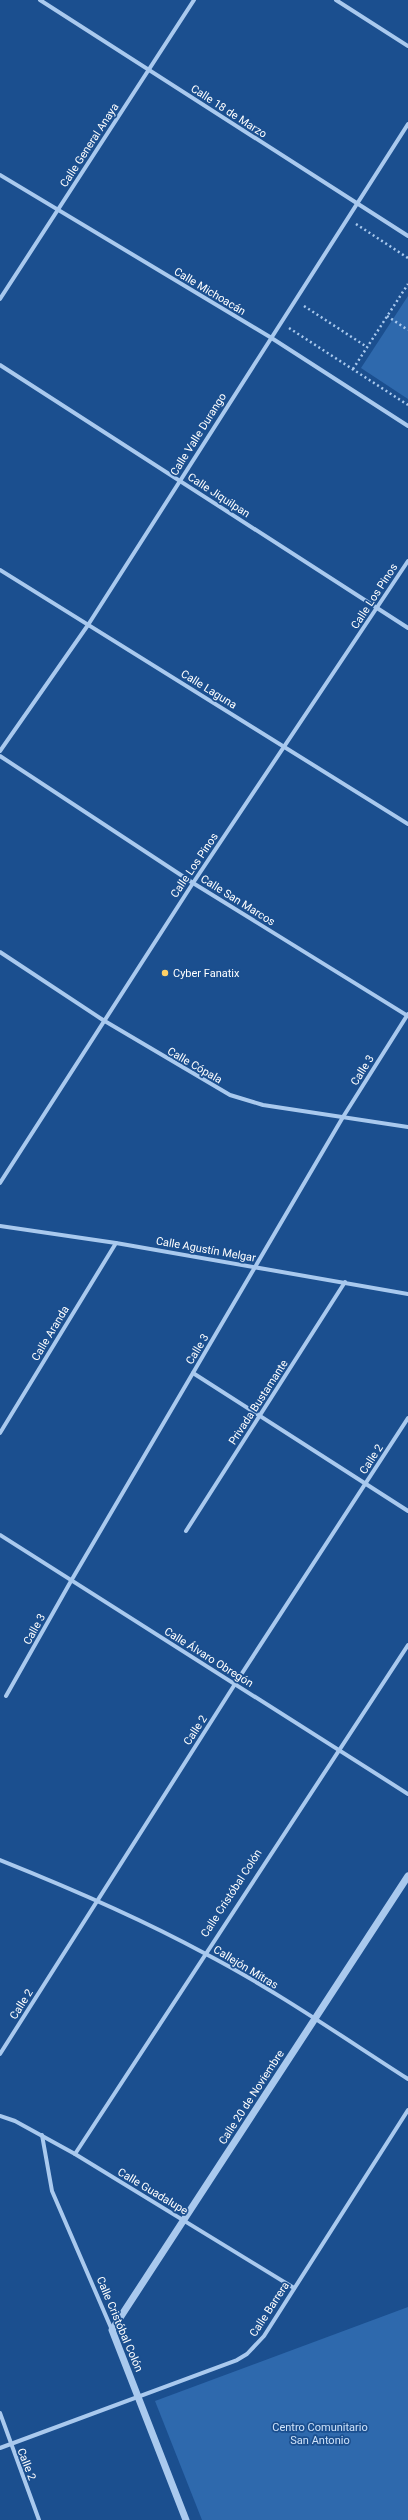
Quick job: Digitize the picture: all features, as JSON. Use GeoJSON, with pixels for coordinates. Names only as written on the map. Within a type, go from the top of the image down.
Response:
{"type":"FeatureCollection","features":[{"type":"Feature","properties":{"kind":"street","name":"Calle 18 de Marzo"},"geometry":{"type":"LineString","coordinates":[[40,0],[408,236]]}},
{"type":"Feature","properties":{"kind":"street","name":"Calle General Anaya"},"geometry":{"type":"LineString","coordinates":[[0,300],[194,0]]}},
{"type":"Feature","properties":{"kind":"street"},"geometry":{"type":"LineString","coordinates":[[336,0],[408,46]]}},
{"type":"Feature","properties":{"kind":"street","name":"Calle Valle Durango"},"geometry":{"type":"LineString","coordinates":[[0,751],[88,625],[408,124]]}},
{"type":"Feature","properties":{"kind":"street","name":"Calle Michoacán"},"geometry":{"type":"LineString","coordinates":[[0,175],[270,338],[408,426]]}},
{"type":"Feature","properties":{"kind":"street","name":"Calle Jiquilpan"},"geometry":{"type":"LineString","coordinates":[[0,365],[408,628]]}},
{"type":"Feature","properties":{"kind":"street","name":"Calle Los Pinos"},"geometry":{"type":"LineString","coordinates":[[0,1182],[192,883],[408,561]]}},
{"type":"Feature","properties":{"kind":"street","name":"Calle Laguna"},"geometry":{"type":"LineString","coordinates":[[0,570],[408,824]]}},
{"type":"Feature","properties":{"kind":"street","name":"Calle San Marcos"},"geometry":{"type":"LineString","coordinates":[[0,756],[192,883],[408,1015]]}},
{"type":"Feature","properties":{"kind":"street","name":"Calle Cópala"},"geometry":{"type":"LineString","coordinates":[[0,952],[103,1020],[230,1095],[263,1105],[408,1127]]}},
{"type":"Feature","properties":{"kind":"street","name":"Calle 3"},"geometry":{"type":"LineString","coordinates":[[6,1696],[71,1580],[343,1117],[408,1015]]}},
{"type":"Feature","properties":{"kind":"street","name":"Calle Agustín Melgar"},"geometry":{"type":"LineString","coordinates":[[0,1226],[116,1243],[408,1294]]}},
{"type":"Feature","properties":{"kind":"street","name":"Calle Aranda"},"geometry":{"type":"LineString","coordinates":[[0,1433],[116,1243]]}},
{"type":"Feature","properties":{"kind":"street","name":"Privada Bustamante"},"geometry":{"type":"LineString","coordinates":[[186,1531],[345,1282]]}},
{"type":"Feature","properties":{"kind":"street"},"geometry":{"type":"LineString","coordinates":[[193,1373],[408,1511]]}},
{"type":"Feature","properties":{"kind":"street","name":"Calle 2"},"geometry":{"type":"LineString","coordinates":[[0,2054],[97,1899],[408,1418]]}},
{"type":"Feature","properties":{"kind":"street","name":"Calle Álvaro Obregón"},"geometry":{"type":"LineString","coordinates":[[0,1535],[408,1794]]}},
{"type":"Feature","properties":{"kind":"street","name":"Calle Cristóbal Colón"},"geometry":{"type":"LineString","coordinates":[[75,2154],[205,1953],[408,1645]]}},
{"type":"Feature","properties":{"kind":"street","name":"Callejón Mitras"},"geometry":{"type":"LineString","coordinates":[[0,1860],[97,1899],[205,1953],[315,2019],[408,2079]]}},
{"type":"Feature","properties":{"kind":"street","name":"Calle 20 de Noviembre"},"geometry":{"type":"LineString","coordinates":[[112,2330],[408,1876]]}},
{"type":"Feature","properties":{"kind":"street","name":"Calle Barrera"},"geometry":{"type":"LineString","coordinates":[[0,2448],[247,2354],[264,2336],[408,2110]]}},
{"type":"Feature","properties":{"kind":"street","name":"Calle Guadalupe"},"geometry":{"type":"LineString","coordinates":[[0,2116],[15,2121],[75,2154],[294,2288]]}},
{"type":"Feature","properties":{"kind":"street","name":"Calle Cristóbal Colón"},"geometry":{"type":"LineString","coordinates":[[42,2135],[52,2191],[112,2330],[186,2520]]}},
{"type":"Feature","properties":{"kind":"street","name":"Calle 2"},"geometry":{"type":"LineString","coordinates":[[0,2413],[10,2444],[39,2520]]}},
{"type":"Feature","properties":{"kind":"path"},"geometry":{"type":"LineString","coordinates":[[352,230],[356,224],[408,258]]}},
{"type":"Feature","properties":{"kind":"path"},"geometry":{"type":"LineString","coordinates":[[353,369],[408,284]]}},
{"type":"Feature","properties":{"kind":"path"},"geometry":{"type":"LineString","coordinates":[[299,311],[307,299]]}},
{"type":"Feature","properties":{"kind":"path"},"geometry":{"type":"LineString","coordinates":[[303,306],[367,347]]}},
{"type":"Feature","properties":{"kind":"path"},"geometry":{"type":"LineString","coordinates":[[387,316],[408,330]]}},
{"type":"Feature","properties":{"kind":"path"},"geometry":{"type":"LineString","coordinates":[[292,322],[288,328],[408,405]]}},
{"type":"Feature","properties":{"kind":"green space"},"geometry":{"type":"Polygon","coordinates":[[[408,296],[408,399],[361,368],[408,296]]]}},
{"type":"Feature","properties":{"kind":"green space","name":"Centro Comunitario San Antonio"},"geometry":{"type":"Polygon","coordinates":[[[408,2307],[408,2520],[202,2520],[155,2401],[408,2307]]]}},
{"type":"Feature","properties":{"kind":"place","name":"Cyber Fanatix"},"geometry":{"type":"Point","coordinates":[165,973]}}]}
